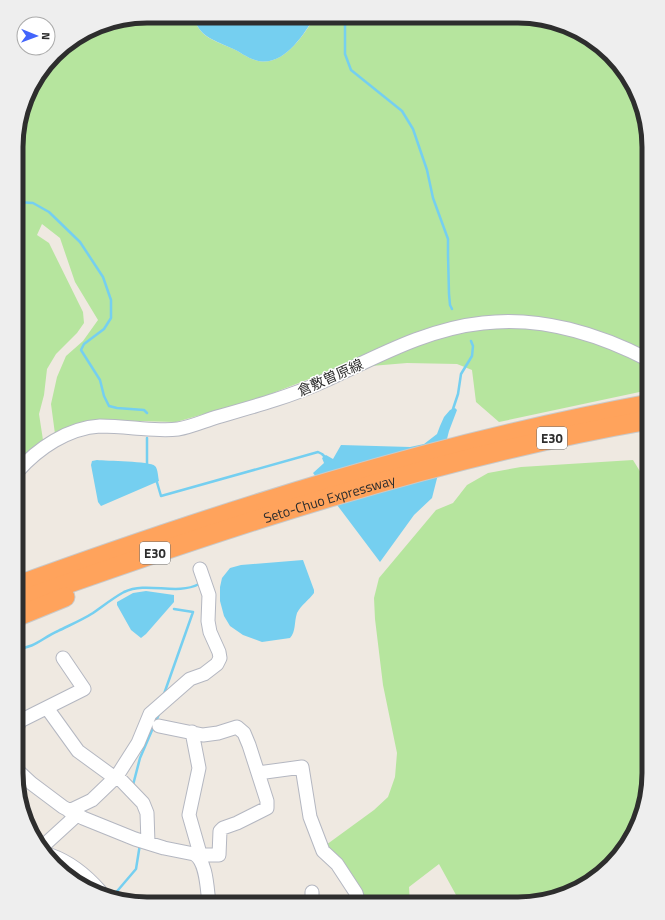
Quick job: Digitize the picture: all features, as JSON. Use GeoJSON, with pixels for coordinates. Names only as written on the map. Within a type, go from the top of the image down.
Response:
{"type":"FeatureCollection","features":[{"type":"Feature","properties":{"kind":"highway","name":"Seto-Chuo Expressway"},"geometry":{"type":"LineString","coordinates":[[23,583],[106,553],[219,515],[358,488],[527,429],[642,405]]}},
{"type":"Feature","properties":{"kind":"highway","name":"Seto-Chuo Expressway"},"geometry":{"type":"LineString","coordinates":[[459,453],[642,421]]}},
{"type":"Feature","properties":{"kind":"highway","name":"Seto-Chuo Expressway"},"geometry":{"type":"LineString","coordinates":[[23,600],[231,528],[294,500]]}},
{"type":"Feature","properties":{"kind":"highway"},"geometry":{"type":"LineString","coordinates":[[23,614],[231,528]]}},
{"type":"Feature","properties":{"kind":"street","name":"倉敷曽原線"},"geometry":{"type":"LineString","coordinates":[[23,464],[45,446],[66,435],[82,429],[100,426],[178,429],[283,396],[321,382],[384,352],[420,338],[468,325],[498,322],[537,323],[596,336],[642,355]]}},
{"type":"Feature","properties":{"kind":"street"},"geometry":{"type":"LineString","coordinates":[[45,844],[73,813],[92,800],[116,777],[138,744],[150,714],[190,679],[204,674],[217,664],[220,658],[219,652],[210,632],[208,621],[209,595],[200,569]]}},
{"type":"Feature","properties":{"kind":"street"},"geometry":{"type":"LineString","coordinates":[[23,717],[47,708],[84,689],[62,658]]}},
{"type":"Feature","properties":{"kind":"street"},"geometry":{"type":"LineString","coordinates":[[47,708],[78,751],[116,777],[142,802],[147,813],[143,841]]}},
{"type":"Feature","properties":{"kind":"street"},"geometry":{"type":"LineString","coordinates":[[23,776],[73,813],[164,848],[199,855],[219,855],[219,836],[220,831],[223,828],[267,808],[267,801],[244,733],[237,727],[209,735],[203,735],[159,726]]}},
{"type":"Feature","properties":{"kind":"street"},"geometry":{"type":"LineString","coordinates":[[192,732],[199,768],[190,815],[196,835],[199,855],[205,871],[208,897]]}},
{"type":"Feature","properties":{"kind":"street"},"geometry":{"type":"LineString","coordinates":[[258,773],[302,767],[310,817],[323,851],[337,864],[356,893],[357,897]]}},
{"type":"Feature","properties":{"kind":"street"},"geometry":{"type":"LineString","coordinates":[[57,858],[72,866],[88,877],[96,886]]}},
{"type":"Feature","properties":{"kind":"green space"},"geometry":{"type":"Polygon","coordinates":[[[139,23],[196,23],[203,33],[217,42],[252,59],[265,62],[274,60],[291,49],[311,23],[534,24],[566,32],[594,49],[606,59],[616,71],[629,92],[640,123],[642,139],[642,391],[499,422],[476,402],[472,370],[457,364],[407,363],[335,369],[260,398],[176,422],[99,420],[83,422],[68,427],[55,434],[51,404],[57,377],[66,356],[83,341],[98,320],[75,282],[60,238],[42,224],[37,235],[49,243],[83,312],[84,323],[77,333],[56,354],[47,369],[44,395],[39,414],[43,440],[23,460],[23,147],[25,123],[32,99],[44,78],[54,65],[78,44],[92,36],[123,25],[139,23]]]}},
{"type":"Feature","properties":{"kind":"green space"},"geometry":{"type":"Polygon","coordinates":[[[633,460],[642,475],[642,781],[640,797],[635,813],[621,842],[600,866],[573,884],[542,895],[526,897],[457,897],[439,864],[409,887],[410,897],[358,897],[326,845],[374,810],[388,797],[395,777],[397,753],[383,685],[375,619],[374,598],[379,578],[436,510],[453,503],[467,485],[488,473],[521,467],[633,460]]]}},
{"type":"Feature","properties":{"kind":"water"},"geometry":{"type":"Polygon","coordinates":[[[196,23],[310,23],[291,49],[274,60],[265,62],[252,59],[217,42],[199,29],[196,23]]]}},
{"type":"Feature","properties":{"kind":"water"},"geometry":{"type":"Polygon","coordinates":[[[455,408],[457,410],[449,431],[432,498],[414,515],[380,562],[313,473],[324,463],[322,458],[326,455],[333,459],[341,445],[410,447],[424,444],[437,434],[444,417],[450,410],[455,408]]]}},
{"type":"Feature","properties":{"kind":"water"},"geometry":{"type":"Polygon","coordinates":[[[97,460],[151,464],[156,467],[159,481],[101,506],[98,502],[91,465],[92,461],[97,460]]]}},
{"type":"Feature","properties":{"kind":"water"},"geometry":{"type":"Polygon","coordinates":[[[303,560],[314,593],[297,613],[294,630],[290,638],[262,642],[243,635],[230,626],[224,616],[220,601],[220,587],[222,578],[230,568],[241,565],[303,560]]]}},
{"type":"Feature","properties":{"kind":"water"},"geometry":{"type":"Polygon","coordinates":[[[146,591],[174,595],[174,602],[141,638],[131,630],[117,605],[117,602],[133,593],[146,591]]]}},
{"type":"Feature","properties":{"kind":"waterway"},"geometry":{"type":"LineString","coordinates":[[344,23],[345,54],[351,70],[402,111],[413,129],[427,170],[433,198],[448,239],[449,294],[452,309]]}},
{"type":"Feature","properties":{"kind":"waterway"},"geometry":{"type":"LineString","coordinates":[[23,202],[33,203],[49,212],[80,242],[103,277],[111,300],[111,318],[104,329],[84,344],[81,350],[100,380],[104,396],[109,406],[144,410],[147,413]]}},
{"type":"Feature","properties":{"kind":"waterway"},"geometry":{"type":"LineString","coordinates":[[452,412],[458,394],[461,374],[472,356],[473,346],[471,341]]}},
{"type":"Feature","properties":{"kind":"waterway"},"geometry":{"type":"LineString","coordinates":[[147,438],[147,465]]}},
{"type":"Feature","properties":{"kind":"waterway"},"geometry":{"type":"LineString","coordinates":[[156,479],[161,496],[318,452],[326,458]]}},
{"type":"Feature","properties":{"kind":"waterway"},"geometry":{"type":"LineString","coordinates":[[23,648],[33,645],[85,618],[124,592],[143,588],[181,589],[199,584]]}},
{"type":"Feature","properties":{"kind":"waterway"},"geometry":{"type":"LineString","coordinates":[[164,694],[193,612],[174,609]]}},
{"type":"Feature","properties":{"kind":"waterway"},"geometry":{"type":"LineString","coordinates":[[133,785],[140,758],[159,714]]}},
{"type":"Feature","properties":{"kind":"waterway"},"geometry":{"type":"LineString","coordinates":[[115,893],[136,869],[140,844]]}}]}
